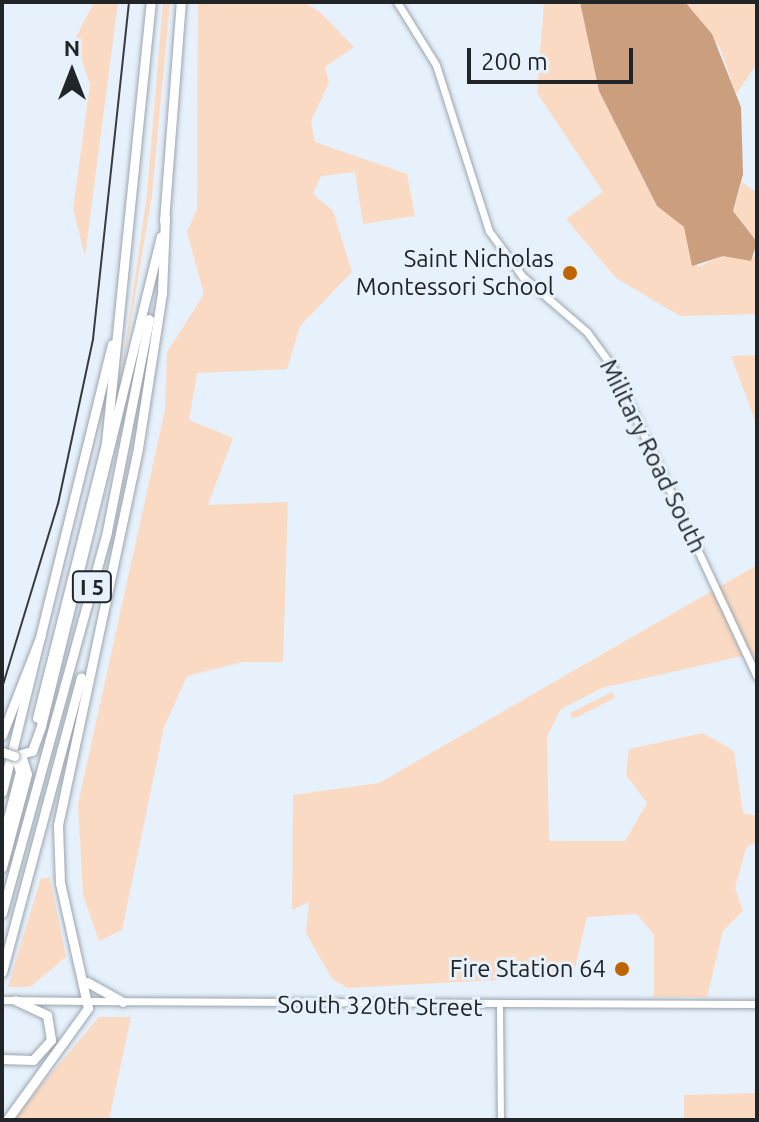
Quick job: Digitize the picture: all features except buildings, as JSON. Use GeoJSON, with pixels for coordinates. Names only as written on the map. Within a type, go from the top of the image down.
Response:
{"type":"FeatureCollection","features":[{"type":"Feature","properties":{"kind":"highway","name":"I 5"},"geometry":{"type":"LineString","coordinates":[[2,792],[45,629],[126,270],[151,2]]}},
{"type":"Feature","properties":{"kind":"highway","name":"I 5"},"geometry":{"type":"LineString","coordinates":[[2,913],[107,531],[165,217],[181,2]]}},
{"type":"Feature","properties":{"kind":"highway"},"geometry":{"type":"LineString","coordinates":[[7,1120],[76,1034],[88,1001],[85,979],[62,897],[58,835],[153,363],[165,217]]}},
{"type":"Feature","properties":{"kind":"highway"},"geometry":{"type":"LineString","coordinates":[[18,757],[29,745],[38,725],[158,256]]}},
{"type":"Feature","properties":{"kind":"highway"},"geometry":{"type":"LineString","coordinates":[[38,725],[106,443],[126,270]]}},
{"type":"Feature","properties":{"kind":"highway"},"geometry":{"type":"LineString","coordinates":[[2,972],[101,615]]}},
{"type":"Feature","properties":{"kind":"highway"},"geometry":{"type":"LineString","coordinates":[[2,735],[30,649],[45,629]]}},
{"type":"Feature","properties":{"kind":"highway"},"geometry":{"type":"LineString","coordinates":[[2,752],[18,757]]}},
{"type":"Feature","properties":{"kind":"highway"},"geometry":{"type":"LineString","coordinates":[[2,867],[18,794],[18,757]]}},
{"type":"Feature","properties":{"kind":"highway"},"geometry":{"type":"LineString","coordinates":[[2,841],[18,794]]}},
{"type":"Feature","properties":{"kind":"highway"},"geometry":{"type":"LineString","coordinates":[[85,979],[123,1002]]}},
{"type":"Feature","properties":{"kind":"highway"},"geometry":{"type":"LineString","coordinates":[[2,1059],[33,1060],[51,1040],[47,1015],[15,1000]]}},
{"type":"Feature","properties":{"kind":"main road","name":"Military Road South"},"geometry":{"type":"LineString","coordinates":[[397,2],[436,65],[489,231],[522,276],[587,332],[611,365],[757,677]]}},
{"type":"Feature","properties":{"kind":"main road","name":"South 320th Street"},"geometry":{"type":"LineString","coordinates":[[2,1000],[500,1008],[757,1004]]}},
{"type":"Feature","properties":{"kind":"street"},"geometry":{"type":"LineString","coordinates":[[500,1008],[501,1120]]}},
{"type":"Feature","properties":{"kind":"shaded area"},"geometry":{"type":"Polygon","coordinates":[[[94,2],[118,2],[85,256],[73,209],[90,85],[75,39],[94,2]]]}},
{"type":"Feature","properties":{"kind":"shaded area"},"geometry":{"type":"Polygon","coordinates":[[[163,2],[170,2],[152,195],[118,398],[147,194],[163,2]]]}},
{"type":"Feature","properties":{"kind":"shaded area"},"geometry":{"type":"Polygon","coordinates":[[[198,2],[304,2],[320,12],[354,47],[325,67],[329,83],[311,121],[315,142],[407,174],[415,216],[363,224],[355,172],[321,176],[313,194],[333,211],[352,272],[300,326],[287,369],[197,373],[189,420],[233,438],[208,505],[288,502],[283,662],[243,662],[187,676],[164,727],[122,930],[99,941],[83,895],[78,804],[165,410],[167,352],[204,294],[187,232],[197,209],[198,2]]]}},
{"type":"Feature","properties":{"kind":"shaded area"},"geometry":{"type":"Polygon","coordinates":[[[544,2],[580,2],[599,91],[657,206],[684,227],[698,267],[721,256],[757,257],[757,314],[680,316],[616,278],[566,219],[603,192],[537,93],[544,2]]]}},
{"type":"Feature","properties":{"kind":"shaded area"},"geometry":{"type":"Polygon","coordinates":[[[580,2],[685,2],[712,34],[741,107],[743,174],[733,211],[757,242],[751,261],[723,256],[692,266],[684,227],[657,206],[599,91],[580,2]]]}},
{"type":"Feature","properties":{"kind":"shaded area"},"geometry":{"type":"Polygon","coordinates":[[[685,2],[757,2],[757,64],[736,94],[720,48],[685,2]]]}},
{"type":"Feature","properties":{"kind":"shaded area"},"geometry":{"type":"Polygon","coordinates":[[[742,182],[757,193],[757,242],[733,211],[742,182]]]}},
{"type":"Feature","properties":{"kind":"shaded area"},"geometry":{"type":"Polygon","coordinates":[[[757,355],[757,426],[731,356],[757,355]]]}},
{"type":"Feature","properties":{"kind":"shaded area"},"geometry":{"type":"Polygon","coordinates":[[[757,565],[757,666],[751,654],[602,688],[561,709],[547,736],[549,841],[625,841],[647,803],[626,775],[629,749],[703,733],[734,751],[743,813],[757,816],[757,841],[746,848],[735,888],[743,911],[723,931],[707,997],[654,997],[654,935],[637,914],[587,917],[573,976],[348,988],[332,979],[306,933],[309,902],[292,910],[293,795],[379,783],[757,565]]]}},
{"type":"Feature","properties":{"kind":"shaded area"},"geometry":{"type":"Polygon","coordinates":[[[612,692],[615,698],[573,719],[570,713],[612,692]]]}},
{"type":"Feature","properties":{"kind":"shaded area"},"geometry":{"type":"Polygon","coordinates":[[[41,878],[50,878],[66,957],[30,987],[8,987],[41,878]]]}},
{"type":"Feature","properties":{"kind":"shaded area"},"geometry":{"type":"Polygon","coordinates":[[[99,1017],[131,1017],[109,1120],[12,1120],[99,1017]]]}},
{"type":"Feature","properties":{"kind":"shaded area"},"geometry":{"type":"Polygon","coordinates":[[[757,1093],[757,1120],[684,1120],[684,1095],[757,1093]]]}},
{"type":"Feature","properties":{"kind":"tram line"},"geometry":{"type":"LineString","coordinates":[[2,688],[58,504],[93,339],[129,2]]}},
{"type":"Feature","properties":{"kind":"place","name":"Saint Nicholas Montessori School"},"geometry":{"type":"Point","coordinates":[570,273]}},
{"type":"Feature","properties":{"kind":"place","name":"Fire Station 64"},"geometry":{"type":"Point","coordinates":[622,969]}}]}
